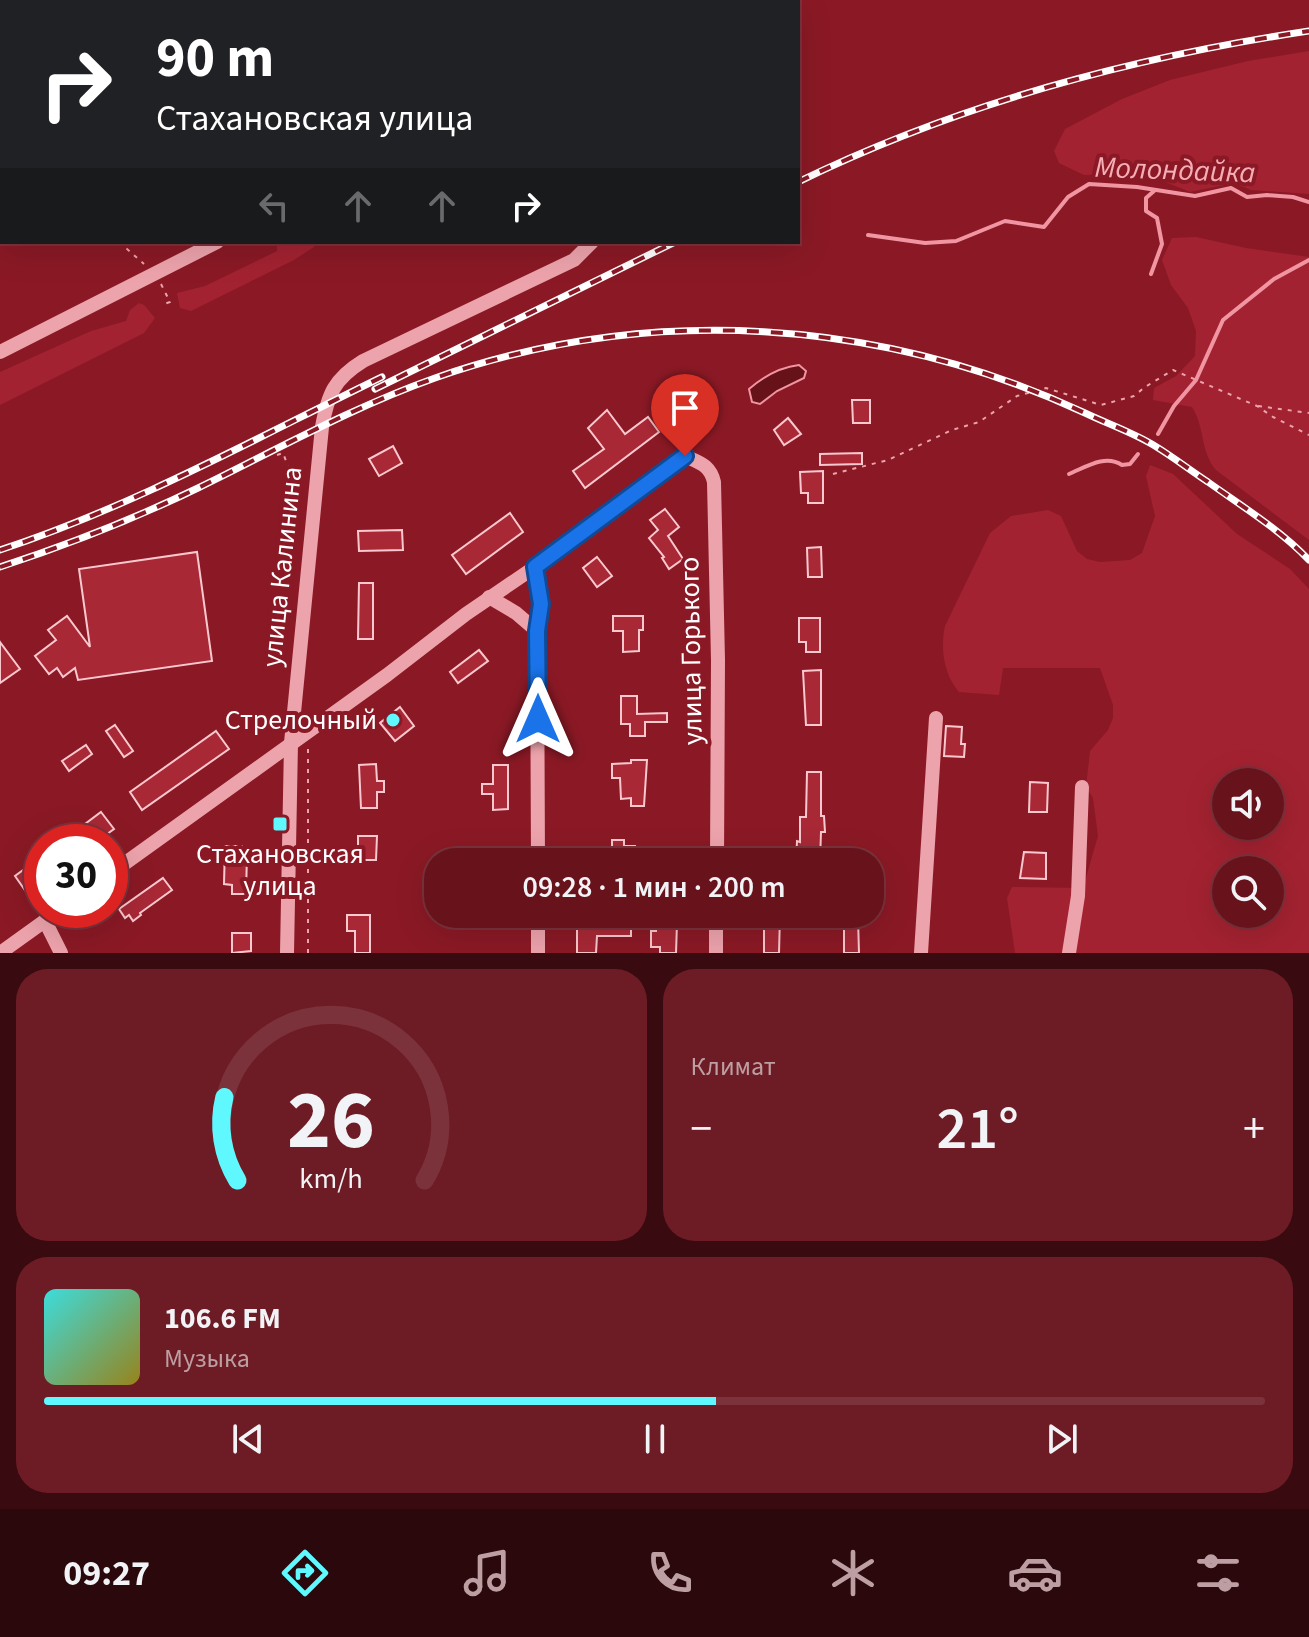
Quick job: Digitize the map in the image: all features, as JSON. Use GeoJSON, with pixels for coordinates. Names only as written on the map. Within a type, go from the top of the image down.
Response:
{"type":"FeatureCollection","features":[{"type":"Feature","properties":{"kind":"street"},"geometry":{"type":"LineString","coordinates":[[0,352],[213,244]]}},
{"type":"Feature","properties":{"kind":"street","name":"улица Калинина"},"geometry":{"type":"LineString","coordinates":[[287,953],[291,743],[322,427],[335,383],[346,371],[574,260],[590,244]]}},
{"type":"Feature","properties":{"kind":"street","name":"улица Горького"},"geometry":{"type":"LineString","coordinates":[[535,567],[685,456],[712,470],[718,660],[717,848]]}},
{"type":"Feature","properties":{"kind":"street"},"geometry":{"type":"LineString","coordinates":[[128,861],[387,675],[489,597],[535,567],[541,604],[537,631],[538,848]]}},
{"type":"Feature","properties":{"kind":"street"},"geometry":{"type":"LineString","coordinates":[[489,597],[516,613],[537,631]]}},
{"type":"Feature","properties":{"kind":"street"},"geometry":{"type":"LineString","coordinates":[[921,953],[936,718]]}},
{"type":"Feature","properties":{"kind":"street"},"geometry":{"type":"LineString","coordinates":[[1069,953],[1078,896],[1082,787]]}},
{"type":"Feature","properties":{"kind":"street"},"geometry":{"type":"LineString","coordinates":[[0,953],[35,928]]}},
{"type":"Feature","properties":{"kind":"street"},"geometry":{"type":"LineString","coordinates":[[48,928],[61,953]]}},
{"type":"Feature","properties":{"kind":"street"},"geometry":{"type":"LineString","coordinates":[[538,928],[538,953]]}},
{"type":"Feature","properties":{"kind":"street"},"geometry":{"type":"LineString","coordinates":[[716,928],[716,953]]}},
{"type":"Feature","properties":{"kind":"path"},"geometry":{"type":"LineString","coordinates":[[833,474],[899,455],[952,430],[979,422],[1017,396],[1046,388],[1101,405],[1134,396],[1173,370],[1257,406],[1309,435]]}},
{"type":"Feature","properties":{"kind":"path"},"geometry":{"type":"LineString","coordinates":[[1257,406],[1309,413]]}},
{"type":"Feature","properties":{"kind":"path"},"geometry":{"type":"LineString","coordinates":[[277,455],[283,453],[301,500]]}},
{"type":"Feature","properties":{"kind":"path"},"geometry":{"type":"LineString","coordinates":[[308,749],[308,953]]}},
{"type":"Feature","properties":{"kind":"shaded area"},"geometry":{"type":"Polygon","coordinates":[[[1309,51],[1309,194],[1251,190],[1234,183],[1190,192],[1143,173],[1084,175],[1059,163],[1054,151],[1065,129],[1122,99],[1170,80],[1248,61],[1309,51]]]}},
{"type":"Feature","properties":{"kind":"shaded area"},"geometry":{"type":"Polygon","coordinates":[[[1196,237],[1309,257],[1309,540],[1216,470],[1207,455],[1192,407],[1153,400],[1154,388],[1176,376],[1195,356],[1196,331],[1188,308],[1171,285],[1162,260],[1172,238],[1196,237]]]}},
{"type":"Feature","properties":{"kind":"shaded area"},"geometry":{"type":"Polygon","coordinates":[[[277,244],[315,244],[294,260],[191,311],[180,308],[177,293],[205,286],[277,251],[277,244]]]}},
{"type":"Feature","properties":{"kind":"shaded area"},"geometry":{"type":"Polygon","coordinates":[[[139,303],[155,318],[144,333],[0,405],[0,372],[91,331],[126,321],[130,310],[139,303]]]}},
{"type":"Feature","properties":{"kind":"shaded area"},"geometry":{"type":"Polygon","coordinates":[[[799,365],[806,371],[804,378],[777,391],[760,404],[752,402],[749,389],[754,385],[779,370],[799,365]]]}},
{"type":"Feature","properties":{"kind":"shaded area"},"geometry":{"type":"Polygon","coordinates":[[[1150,465],[1173,474],[1237,534],[1290,569],[1309,589],[1309,953],[1015,953],[1007,898],[1012,887],[1083,888],[1098,836],[1093,798],[1086,787],[1090,751],[1108,730],[1113,718],[1113,705],[1100,668],[1003,668],[999,695],[959,692],[944,661],[945,626],[990,533],[1011,516],[1048,510],[1061,516],[1077,551],[1087,559],[1100,562],[1130,560],[1142,553],[1155,516],[1146,476],[1150,465]]]}},
{"type":"Feature","properties":{"kind":"building"},"geometry":{"type":"Polygon","coordinates":[[[691,390],[700,404],[678,419],[669,405],[691,390]]]}},
{"type":"Feature","properties":{"kind":"building"},"geometry":{"type":"Polygon","coordinates":[[[852,400],[870,400],[870,423],[853,423],[852,400]]]}},
{"type":"Feature","properties":{"kind":"building"},"geometry":{"type":"Polygon","coordinates":[[[607,410],[625,434],[648,417],[659,432],[585,488],[573,471],[604,449],[588,428],[607,410]]]}},
{"type":"Feature","properties":{"kind":"building"},"geometry":{"type":"Polygon","coordinates":[[[788,418],[801,434],[784,445],[774,430],[788,418]]]}},
{"type":"Feature","properties":{"kind":"building"},"geometry":{"type":"Polygon","coordinates":[[[393,446],[402,463],[379,476],[369,459],[393,446]]]}},
{"type":"Feature","properties":{"kind":"building"},"geometry":{"type":"Polygon","coordinates":[[[862,453],[862,464],[820,465],[820,454],[862,453]]]}},
{"type":"Feature","properties":{"kind":"building"},"geometry":{"type":"Polygon","coordinates":[[[823,471],[823,503],[808,503],[808,493],[801,493],[800,472],[823,471]]]}},
{"type":"Feature","properties":{"kind":"building"},"geometry":{"type":"Polygon","coordinates":[[[665,509],[679,527],[668,536],[683,559],[669,569],[649,538],[658,530],[650,520],[665,509]]]}},
{"type":"Feature","properties":{"kind":"building"},"geometry":{"type":"Polygon","coordinates":[[[510,513],[523,532],[466,574],[452,555],[510,513]]]}},
{"type":"Feature","properties":{"kind":"building"},"geometry":{"type":"Polygon","coordinates":[[[402,530],[403,550],[359,551],[358,531],[402,530]]]}},
{"type":"Feature","properties":{"kind":"building"},"geometry":{"type":"Polygon","coordinates":[[[821,547],[822,577],[808,577],[807,548],[821,547]]]}},
{"type":"Feature","properties":{"kind":"building"},"geometry":{"type":"Polygon","coordinates":[[[197,552],[212,661],[78,680],[75,668],[63,677],[57,668],[49,674],[35,656],[56,640],[48,630],[67,616],[90,647],[79,569],[197,552]]]}},
{"type":"Feature","properties":{"kind":"building"},"geometry":{"type":"Polygon","coordinates":[[[597,557],[612,576],[597,587],[583,568],[597,557]]]}},
{"type":"Feature","properties":{"kind":"building"},"geometry":{"type":"Polygon","coordinates":[[[359,583],[373,583],[373,639],[358,639],[359,583]]]}},
{"type":"Feature","properties":{"kind":"building"},"geometry":{"type":"Polygon","coordinates":[[[613,616],[643,616],[639,651],[623,652],[623,631],[613,631],[613,616]]]}},
{"type":"Feature","properties":{"kind":"building"},"geometry":{"type":"Polygon","coordinates":[[[799,618],[820,618],[820,652],[806,652],[806,642],[799,642],[799,618]]]}},
{"type":"Feature","properties":{"kind":"building"},"geometry":{"type":"Polygon","coordinates":[[[0,642],[20,669],[0,683],[0,642]]]}},
{"type":"Feature","properties":{"kind":"building"},"geometry":{"type":"Polygon","coordinates":[[[479,650],[488,661],[458,683],[450,672],[479,650]]]}},
{"type":"Feature","properties":{"kind":"building"},"geometry":{"type":"Polygon","coordinates":[[[821,670],[821,725],[806,725],[803,671],[821,670]]]}},
{"type":"Feature","properties":{"kind":"building"},"geometry":{"type":"Polygon","coordinates":[[[621,696],[637,696],[637,714],[667,713],[667,722],[645,722],[645,736],[630,736],[630,724],[621,724],[621,696]]]}},
{"type":"Feature","properties":{"kind":"building"},"geometry":{"type":"Polygon","coordinates":[[[400,707],[414,726],[395,741],[380,723],[400,707]]]}},
{"type":"Feature","properties":{"kind":"building"},"geometry":{"type":"Polygon","coordinates":[[[115,725],[133,751],[124,757],[106,731],[115,725]]]}},
{"type":"Feature","properties":{"kind":"building"},"geometry":{"type":"Polygon","coordinates":[[[946,726],[962,727],[964,757],[944,756],[946,726]]]}},
{"type":"Feature","properties":{"kind":"building"},"geometry":{"type":"Polygon","coordinates":[[[216,731],[229,749],[142,810],[130,792],[216,731]]]}},
{"type":"Feature","properties":{"kind":"building"},"geometry":{"type":"Polygon","coordinates":[[[86,745],[92,754],[69,771],[62,761],[86,745]]]}},
{"type":"Feature","properties":{"kind":"building"},"geometry":{"type":"Polygon","coordinates":[[[631,760],[647,760],[644,806],[631,806],[631,798],[621,799],[620,778],[612,778],[612,764],[631,763],[631,760]]]}},
{"type":"Feature","properties":{"kind":"building"},"geometry":{"type":"Polygon","coordinates":[[[376,764],[377,781],[384,781],[384,792],[377,792],[377,808],[361,808],[359,765],[376,764]]]}},
{"type":"Feature","properties":{"kind":"building"},"geometry":{"type":"Polygon","coordinates":[[[493,765],[508,765],[508,809],[493,810],[493,794],[482,794],[482,784],[493,784],[493,765]]]}},
{"type":"Feature","properties":{"kind":"building"},"geometry":{"type":"Polygon","coordinates":[[[807,772],[821,772],[821,816],[824,816],[825,832],[821,832],[820,848],[797,848],[797,841],[800,842],[800,817],[806,817],[807,772]]]}},
{"type":"Feature","properties":{"kind":"building"},"geometry":{"type":"Polygon","coordinates":[[[1030,782],[1048,783],[1047,812],[1029,812],[1030,782]]]}},
{"type":"Feature","properties":{"kind":"building"},"geometry":{"type":"Polygon","coordinates":[[[101,812],[110,824],[85,824],[101,812]]]}},
{"type":"Feature","properties":{"kind":"building"},"geometry":{"type":"Polygon","coordinates":[[[358,836],[377,836],[376,860],[358,860],[358,836]]]}},
{"type":"Feature","properties":{"kind":"building"},"geometry":{"type":"Polygon","coordinates":[[[612,840],[624,840],[624,846],[635,846],[635,848],[612,848],[612,840]]]}},
{"type":"Feature","properties":{"kind":"building"},"geometry":{"type":"Polygon","coordinates":[[[225,846],[242,846],[242,854],[247,854],[246,894],[232,894],[232,885],[224,884],[225,846]]]}},
{"type":"Feature","properties":{"kind":"building"},"geometry":{"type":"Polygon","coordinates":[[[1024,852],[1046,853],[1046,879],[1020,878],[1024,852]]]}},
{"type":"Feature","properties":{"kind":"building"},"geometry":{"type":"Polygon","coordinates":[[[24,869],[24,889],[15,876],[24,869]]]}},
{"type":"Feature","properties":{"kind":"building"},"geometry":{"type":"Polygon","coordinates":[[[163,878],[172,890],[133,921],[128,916],[128,903],[163,878]]]}},
{"type":"Feature","properties":{"kind":"building"},"geometry":{"type":"Polygon","coordinates":[[[347,915],[370,915],[370,953],[355,953],[355,931],[347,931],[347,915]]]}},
{"type":"Feature","properties":{"kind":"building"},"geometry":{"type":"Polygon","coordinates":[[[577,928],[631,928],[631,936],[597,936],[596,953],[577,953],[577,928]]]}},
{"type":"Feature","properties":{"kind":"building"},"geometry":{"type":"Polygon","coordinates":[[[656,928],[677,928],[676,953],[660,953],[660,947],[651,947],[651,931],[656,931],[656,928]]]}},
{"type":"Feature","properties":{"kind":"building"},"geometry":{"type":"Polygon","coordinates":[[[764,928],[780,928],[779,953],[764,953],[764,928]]]}},
{"type":"Feature","properties":{"kind":"building"},"geometry":{"type":"Polygon","coordinates":[[[844,928],[858,928],[859,953],[844,953],[844,928]]]}},
{"type":"Feature","properties":{"kind":"building"},"geometry":{"type":"Polygon","coordinates":[[[232,933],[251,933],[251,951],[232,953],[232,933]]]}},
{"type":"Feature","properties":{"kind":"waterway","name":"Молондайка"},"geometry":{"type":"LineString","coordinates":[[868,235],[925,243],[956,241],[1005,221],[1044,227],[1068,197],[1089,184],[1137,187],[1195,196],[1231,188],[1247,197],[1293,197],[1309,202]]}},
{"type":"Feature","properties":{"kind":"waterway"},"geometry":{"type":"LineString","coordinates":[[1151,274],[1162,244],[1157,218],[1146,211],[1146,198],[1154,191]]}},
{"type":"Feature","properties":{"kind":"waterway"},"geometry":{"type":"LineString","coordinates":[[1158,434],[1174,406],[1196,380],[1223,320],[1274,279],[1309,260]]}},
{"type":"Feature","properties":{"kind":"waterway"},"geometry":{"type":"LineString","coordinates":[[1069,474],[1102,461],[1130,464],[1138,454]]}},
{"type":"Feature","properties":{"kind":"railway"},"geometry":{"type":"LineString","coordinates":[[800,181],[921,129],[1048,87],[1178,55],[1309,31]]}},
{"type":"Feature","properties":{"kind":"railway"},"geometry":{"type":"LineString","coordinates":[[375,389],[671,244]]}},
{"type":"Feature","properties":{"kind":"railway"},"geometry":{"type":"LineString","coordinates":[[0,567],[75,541],[149,510],[345,416],[435,378],[516,354],[598,338],[681,331],[764,332],[846,340],[927,357],[1007,381],[1155,446],[1260,519],[1309,560]]}},
{"type":"Feature","properties":{"kind":"railway"},"geometry":{"type":"LineString","coordinates":[[0,550],[147,492],[382,377]]}},
{"type":"Feature","properties":{"kind":"place","name":"Стрелочный"},"geometry":{"type":"Point","coordinates":[393,720]}},
{"type":"Feature","properties":{"kind":"place","name":"Стахановская улица"},"geometry":{"type":"Point","coordinates":[280,824]}},
{"type":"Feature","properties":{"kind":"route"},"geometry":{"type":"LineString","coordinates":[[538,719],[537,631],[541,604],[535,567],[685,456]]}}]}
